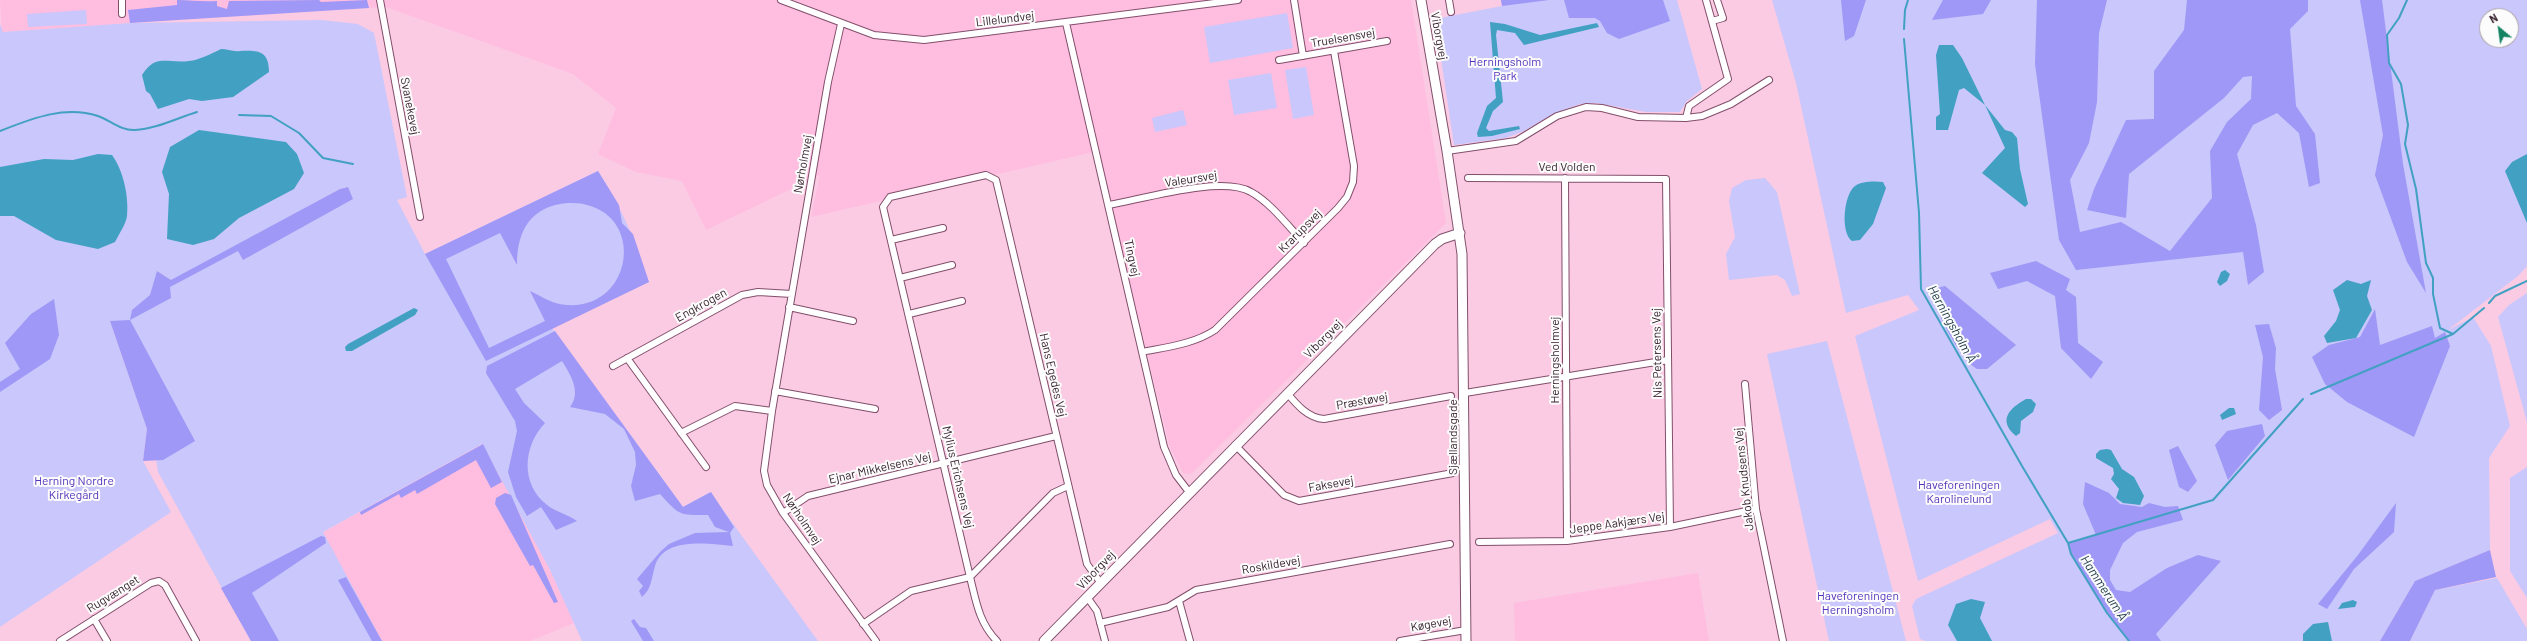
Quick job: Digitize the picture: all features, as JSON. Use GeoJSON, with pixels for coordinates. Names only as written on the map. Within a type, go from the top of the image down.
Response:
{"type":"FeatureCollection","features":[{"type":"Feature","properties":{"kind":"street"},"geometry":{"type":"LineString","coordinates":[[122,0],[122,14]]}},
{"type":"Feature","properties":{"kind":"street","name":"Svanekevej"},"geometry":{"type":"LineString","coordinates":[[380,0],[420,217]]}},
{"type":"Feature","properties":{"kind":"street","name":"Lillelundvej"},"geometry":{"type":"LineString","coordinates":[[780,0],[841,24],[874,35],[924,40],[1238,0]]}},
{"type":"Feature","properties":{"kind":"street","name":"Truelsensvej"},"geometry":{"type":"LineString","coordinates":[[1294,0],[1303,56]]}},
{"type":"Feature","properties":{"kind":"street","name":"Viborgvej"},"geometry":{"type":"LineString","coordinates":[[1044,641],[1100,582],[1435,244],[1442,239],[1460,233],[1421,0]]}},
{"type":"Feature","properties":{"kind":"street"},"geometry":{"type":"LineString","coordinates":[[1449,0],[1451,12]]}},
{"type":"Feature","properties":{"kind":"street"},"geometry":{"type":"LineString","coordinates":[[1686,118],[1689,106],[1728,79],[1706,0]]}},
{"type":"Feature","properties":{"kind":"street"},"geometry":{"type":"LineString","coordinates":[[1712,21],[1723,18],[1717,0]]}},
{"type":"Feature","properties":{"kind":"street","name":"Tingvej"},"geometry":{"type":"LineString","coordinates":[[1066,22],[1164,447],[1176,475],[1189,492]]}},
{"type":"Feature","properties":{"kind":"street","name":"Nørholmvej"},"geometry":{"type":"LineString","coordinates":[[841,24],[828,82],[789,307],[764,471],[767,485],[783,513],[876,641]]}},
{"type":"Feature","properties":{"kind":"street","name":"Truelsensvej"},"geometry":{"type":"LineString","coordinates":[[1279,60],[1387,41]]}},
{"type":"Feature","properties":{"kind":"street","name":"Krarupsvej"},"geometry":{"type":"LineString","coordinates":[[1142,352],[1204,337],[1215,330],[1304,243],[1338,208],[1347,196],[1353,182],[1354,166],[1334,50]]}},
{"type":"Feature","properties":{"kind":"street"},"geometry":{"type":"LineString","coordinates":[[1447,151],[1516,140],[1557,116],[1586,107],[1602,108],[1638,117],[1686,118],[1716,112],[1769,80]]}},
{"type":"Feature","properties":{"kind":"street","name":"Mylius Erichsens Vej"},"geometry":{"type":"LineString","coordinates":[[986,175],[890,197],[883,207],[980,617],[988,632],[997,641]]}},
{"type":"Feature","properties":{"kind":"street","name":"Hans Egedes Vej"},"geometry":{"type":"LineString","coordinates":[[986,175],[996,180],[1087,564],[1100,582]]}},
{"type":"Feature","properties":{"kind":"street","name":"Ved Volden"},"geometry":{"type":"LineString","coordinates":[[1468,178],[1666,179]]}},
{"type":"Feature","properties":{"kind":"street","name":"Herningsholmvej"},"geometry":{"type":"LineString","coordinates":[[1565,178],[1567,541]]}},
{"type":"Feature","properties":{"kind":"street","name":"Nis Petersens Vej"},"geometry":{"type":"LineString","coordinates":[[1666,179],[1670,527]]}},
{"type":"Feature","properties":{"kind":"street","name":"Valeursvej"},"geometry":{"type":"LineString","coordinates":[[1109,205],[1215,185],[1234,186],[1251,192],[1261,199],[1304,243]]}},
{"type":"Feature","properties":{"kind":"street"},"geometry":{"type":"LineString","coordinates":[[891,240],[943,228]]}},
{"type":"Feature","properties":{"kind":"street","name":"Sjællandsgade"},"geometry":{"type":"LineString","coordinates":[[1460,233],[1465,393],[1466,641]]}},
{"type":"Feature","properties":{"kind":"street"},"geometry":{"type":"LineString","coordinates":[[900,278],[952,265]]}},
{"type":"Feature","properties":{"kind":"street","name":"Engkrogen"},"geometry":{"type":"LineString","coordinates":[[613,366],[742,295],[758,292],[792,294]]}},
{"type":"Feature","properties":{"kind":"street"},"geometry":{"type":"LineString","coordinates":[[908,314],[962,301]]}},
{"type":"Feature","properties":{"kind":"street"},"geometry":{"type":"LineString","coordinates":[[789,307],[853,321]]}},
{"type":"Feature","properties":{"kind":"street"},"geometry":{"type":"LineString","coordinates":[[627,358],[706,467]]}},
{"type":"Feature","properties":{"kind":"street"},"geometry":{"type":"LineString","coordinates":[[1465,393],[1668,360]]}},
{"type":"Feature","properties":{"kind":"street","name":"Jakob Knudsens Vej"},"geometry":{"type":"LineString","coordinates":[[1745,384],[1756,509],[1783,641]]}},
{"type":"Feature","properties":{"kind":"street"},"geometry":{"type":"LineString","coordinates":[[775,391],[875,409]]}},
{"type":"Feature","properties":{"kind":"street","name":"Præstøvej"},"geometry":{"type":"LineString","coordinates":[[1287,394],[1308,414],[1315,418],[1324,419],[1451,396]]}},
{"type":"Feature","properties":{"kind":"street"},"geometry":{"type":"LineString","coordinates":[[681,433],[735,406],[772,411]]}},
{"type":"Feature","properties":{"kind":"street","name":"Ejnar Mikkelsens Vej"},"geometry":{"type":"LineString","coordinates":[[783,513],[808,496],[1056,436]]}},
{"type":"Feature","properties":{"kind":"street","name":"Faksevej"},"geometry":{"type":"LineString","coordinates":[[1235,445],[1284,495],[1299,501],[1453,473]]}},
{"type":"Feature","properties":{"kind":"street"},"geometry":{"type":"LineString","coordinates":[[863,624],[911,591],[970,577],[1054,493],[1068,486]]}},
{"type":"Feature","properties":{"kind":"street","name":"Jeppe Aakjærs Vej"},"geometry":{"type":"LineString","coordinates":[[1479,542],[1567,541],[1670,527],[1756,509]]}},
{"type":"Feature","properties":{"kind":"street","name":"Roskildevej"},"geometry":{"type":"LineString","coordinates":[[1100,623],[1168,607],[1196,590],[1450,544]]}},
{"type":"Feature","properties":{"kind":"street","name":"Rugvænget"},"geometry":{"type":"LineString","coordinates":[[60,641],[151,583],[159,581],[166,585],[196,641]]}},
{"type":"Feature","properties":{"kind":"street"},"geometry":{"type":"LineString","coordinates":[[1087,597],[1097,612],[1105,641]]}},
{"type":"Feature","properties":{"kind":"street"},"geometry":{"type":"LineString","coordinates":[[1179,601],[1190,641]]}},
{"type":"Feature","properties":{"kind":"street"},"geometry":{"type":"LineString","coordinates":[[94,619],[107,641]]}},
{"type":"Feature","properties":{"kind":"street","name":"Køgevej"},"geometry":{"type":"LineString","coordinates":[[1400,641],[1466,630]]}},
{"type":"Feature","properties":{"kind":"shaded area"},"geometry":{"type":"Polygon","coordinates":[[[0,0],[1411,0],[1446,223],[1191,474],[1183,473],[1170,448],[1098,151],[811,217],[820,175],[706,230],[682,181],[636,172],[598,154],[616,108],[573,74],[386,7],[134,16],[133,23],[2,32],[0,0]]]}},
{"type":"Feature","properties":{"kind":"shaded area"},"geometry":{"type":"Polygon","coordinates":[[[177,0],[217,1],[217,6],[227,9],[229,1],[319,0],[321,2],[367,0],[369,8],[130,23],[128,10],[177,5],[177,0]]]}},
{"type":"Feature","properties":{"kind":"shaded area"},"geometry":{"type":"Polygon","coordinates":[[[1501,0],[1549,0],[1502,6],[1501,0]]]}},
{"type":"Feature","properties":{"kind":"shaded area"},"geometry":{"type":"Polygon","coordinates":[[[1564,0],[1663,0],[1670,21],[1619,39],[1607,33],[1600,21],[1595,18],[1569,18],[1564,0]]]}},
{"type":"Feature","properties":{"kind":"shaded area"},"geometry":{"type":"Polygon","coordinates":[[[1841,0],[1866,0],[1854,36],[1845,41],[1841,0]]]}},
{"type":"Feature","properties":{"kind":"shaded area"},"geometry":{"type":"Polygon","coordinates":[[[1943,0],[1991,0],[1983,14],[1932,20],[1943,0]]]}},
{"type":"Feature","properties":{"kind":"shaded area"},"geometry":{"type":"Polygon","coordinates":[[[2037,0],[2107,0],[2099,33],[2097,102],[2089,143],[2070,180],[2080,232],[2121,222],[2170,251],[2212,198],[2210,151],[2227,122],[2251,99],[2252,76],[2243,77],[2224,98],[2129,174],[2126,218],[2087,210],[2094,189],[2126,120],[2154,119],[2154,71],[2184,30],[2187,0],[2308,0],[2308,11],[2290,29],[2296,106],[2315,134],[2320,183],[2309,187],[2299,133],[2277,113],[2253,125],[2237,154],[2256,225],[2264,272],[2248,285],[2243,252],[2076,270],[2059,240],[2035,64],[2037,0]]]}},
{"type":"Feature","properties":{"kind":"shaded area"},"geometry":{"type":"Polygon","coordinates":[[[2360,0],[2382,0],[2403,164],[2426,293],[2407,262],[2375,175],[2383,135],[2360,0]]]}},
{"type":"Feature","properties":{"kind":"shaded area"},"geometry":{"type":"Polygon","coordinates":[[[1490,22],[1505,24],[1540,35],[1597,23],[1599,27],[1524,45],[1515,33],[1497,30],[1496,35],[1503,102],[1493,111],[1486,128],[1489,131],[1519,126],[1520,129],[1492,136],[1478,137],[1477,133],[1487,106],[1496,98],[1490,22]]]}},
{"type":"Feature","properties":{"kind":"shaded area"},"geometry":{"type":"Polygon","coordinates":[[[1939,45],[1953,45],[1962,58],[1985,105],[1964,88],[1959,90],[1948,130],[1936,130],[1936,117],[1940,114],[1936,55],[1939,45]]]}},
{"type":"Feature","properties":{"kind":"shaded area"},"geometry":{"type":"Polygon","coordinates":[[[221,49],[235,51],[257,51],[264,55],[267,59],[269,72],[233,97],[202,101],[189,99],[158,109],[150,94],[146,91],[142,75],[147,68],[152,64],[162,61],[181,62],[197,59],[221,49]]]}},
{"type":"Feature","properties":{"kind":"shaded area"},"geometry":{"type":"Polygon","coordinates":[[[1985,105],[2005,130],[2012,132],[2017,138],[2020,169],[2028,204],[2025,207],[1982,173],[2005,148],[1985,105]]]}},
{"type":"Feature","properties":{"kind":"shaded area"},"geometry":{"type":"Polygon","coordinates":[[[199,130],[286,142],[297,154],[304,173],[294,189],[239,218],[214,239],[193,245],[167,239],[169,194],[162,172],[170,147],[199,130]]]}},
{"type":"Feature","properties":{"kind":"shaded area"},"geometry":{"type":"Polygon","coordinates":[[[98,154],[112,155],[119,168],[126,192],[127,216],[124,226],[115,242],[98,249],[56,240],[14,216],[0,216],[0,167],[44,159],[73,160],[98,154]]]}},
{"type":"Feature","properties":{"kind":"shaded area"},"geometry":{"type":"Polygon","coordinates":[[[2527,154],[2527,223],[2505,171],[2512,162],[2527,154]]]}},
{"type":"Feature","properties":{"kind":"shaded area"},"geometry":{"type":"Polygon","coordinates":[[[598,171],[619,205],[622,223],[633,234],[649,282],[486,361],[425,254],[598,171]],[[580,203],[555,205],[544,209],[529,222],[523,231],[520,241],[517,265],[500,233],[446,259],[489,348],[545,321],[530,291],[552,302],[562,305],[589,302],[606,293],[617,279],[623,262],[623,244],[617,227],[605,213],[580,203]]]}},
{"type":"Feature","properties":{"kind":"shaded area"},"geometry":{"type":"Polygon","coordinates":[[[1865,182],[1883,182],[1886,188],[1873,224],[1860,240],[1852,241],[1848,236],[1845,222],[1846,205],[1851,190],[1855,186],[1865,182]]]}},
{"type":"Feature","properties":{"kind":"shaded area"},"geometry":{"type":"Polygon","coordinates":[[[348,187],[353,199],[243,260],[238,251],[170,287],[171,298],[130,320],[132,310],[150,295],[157,271],[171,280],[340,189],[348,187]]]}},
{"type":"Feature","properties":{"kind":"shaded area"},"geometry":{"type":"Polygon","coordinates":[[[2036,261],[2070,279],[2066,290],[2076,297],[2078,343],[2103,362],[2091,379],[2061,348],[2055,296],[2027,281],[1998,289],[1990,273],[2036,261]]]}},
{"type":"Feature","properties":{"kind":"shaded area"},"geometry":{"type":"Polygon","coordinates":[[[2225,270],[2230,274],[2227,281],[2220,286],[2217,282],[2221,272],[2225,270]]]}},
{"type":"Feature","properties":{"kind":"shaded area"},"geometry":{"type":"Polygon","coordinates":[[[2347,280],[2361,284],[2371,280],[2367,296],[2372,310],[2356,338],[2327,343],[2324,336],[2336,321],[2340,310],[2333,290],[2347,280]]]}},
{"type":"Feature","properties":{"kind":"shaded area"},"geometry":{"type":"Polygon","coordinates":[[[1945,286],[2016,345],[1987,369],[1977,369],[1963,355],[1937,310],[1929,290],[1945,286]]]}},
{"type":"Feature","properties":{"kind":"shaded area"},"geometry":{"type":"Polygon","coordinates":[[[54,299],[59,335],[50,359],[0,392],[0,382],[20,369],[5,343],[31,314],[54,299]]]}},
{"type":"Feature","properties":{"kind":"shaded area"},"geometry":{"type":"Polygon","coordinates":[[[414,308],[418,310],[415,315],[352,351],[346,351],[345,347],[348,344],[414,308]]]}},
{"type":"Feature","properties":{"kind":"shaded area"},"geometry":{"type":"Polygon","coordinates":[[[2375,309],[2380,345],[2432,326],[2435,338],[2445,332],[2450,346],[2414,437],[2347,402],[2325,384],[2312,357],[2329,345],[2360,337],[2375,309]]]}},
{"type":"Feature","properties":{"kind":"shaded area"},"geometry":{"type":"Polygon","coordinates":[[[130,320],[195,441],[163,460],[143,461],[147,429],[110,321],[130,320]]]}},
{"type":"Feature","properties":{"kind":"shaded area"},"geometry":{"type":"Polygon","coordinates":[[[2269,324],[2276,348],[2275,369],[2282,410],[2269,420],[2259,410],[2263,357],[2255,325],[2269,324]]]}},
{"type":"Feature","properties":{"kind":"shaded area"},"geometry":{"type":"Polygon","coordinates":[[[555,331],[683,507],[711,492],[734,527],[730,533],[733,546],[689,544],[668,550],[660,556],[655,566],[648,590],[642,597],[639,591],[643,586],[637,579],[669,544],[695,533],[729,532],[715,527],[708,515],[691,515],[681,513],[672,507],[660,494],[635,501],[631,486],[636,465],[635,452],[624,429],[605,414],[570,407],[575,395],[574,383],[562,361],[515,389],[524,403],[545,423],[532,443],[529,454],[529,476],[532,487],[547,505],[577,521],[556,530],[541,507],[527,516],[516,497],[508,472],[517,431],[515,421],[486,373],[487,366],[555,331]]]}},
{"type":"Feature","properties":{"kind":"shaded area"},"geometry":{"type":"Polygon","coordinates":[[[2026,399],[2031,399],[2036,404],[2033,412],[2021,421],[2020,433],[2016,436],[2007,425],[2008,415],[2015,406],[2026,399]]]}},
{"type":"Feature","properties":{"kind":"shaded area"},"geometry":{"type":"Polygon","coordinates":[[[2229,408],[2234,408],[2236,414],[2222,420],[2220,415],[2229,408]]]}},
{"type":"Feature","properties":{"kind":"shaded area"},"geometry":{"type":"Polygon","coordinates":[[[2262,424],[2265,436],[2228,480],[2215,445],[2227,431],[2262,424]]]}},
{"type":"Feature","properties":{"kind":"shaded area"},"geometry":{"type":"Polygon","coordinates":[[[483,444],[550,570],[574,623],[530,641],[382,641],[322,533],[483,444]]]}},
{"type":"Feature","properties":{"kind":"shaded area"},"geometry":{"type":"Polygon","coordinates":[[[483,444],[502,482],[491,488],[476,460],[417,494],[415,490],[401,498],[399,494],[361,515],[360,512],[483,444]]]}},
{"type":"Feature","properties":{"kind":"shaded area"},"geometry":{"type":"Polygon","coordinates":[[[2178,446],[2197,481],[2188,492],[2179,487],[2169,450],[2178,446]]]}},
{"type":"Feature","properties":{"kind":"shaded area"},"geometry":{"type":"Polygon","coordinates":[[[2100,450],[2111,450],[2122,469],[2134,477],[2144,496],[2140,505],[2123,503],[2116,498],[2119,489],[2111,479],[2114,474],[2113,468],[2096,458],[2096,454],[2100,450]]]}},
{"type":"Feature","properties":{"kind":"shaded area"},"geometry":{"type":"Polygon","coordinates":[[[2085,482],[2109,493],[2120,504],[2142,507],[2149,503],[2165,507],[2178,506],[2183,520],[2137,532],[2123,543],[2110,570],[2110,580],[2116,590],[2130,592],[2167,568],[2198,555],[2221,561],[2156,634],[2161,641],[2129,641],[2107,613],[2071,554],[2068,543],[2096,535],[2083,504],[2085,482]]]}},
{"type":"Feature","properties":{"kind":"shaded area"},"geometry":{"type":"Polygon","coordinates":[[[505,493],[511,495],[558,602],[554,603],[533,565],[530,566],[495,504],[496,498],[505,493]]]}},
{"type":"Feature","properties":{"kind":"shaded area"},"geometry":{"type":"Polygon","coordinates":[[[2396,503],[2394,532],[2354,569],[2327,609],[2318,604],[2358,555],[2396,503]]]}},
{"type":"Feature","properties":{"kind":"shaded area"},"geometry":{"type":"Polygon","coordinates":[[[321,536],[325,537],[326,543],[252,593],[279,641],[251,641],[221,588],[321,536]]]}},
{"type":"Feature","properties":{"kind":"shaded area"},"geometry":{"type":"Polygon","coordinates":[[[2490,550],[2496,577],[2435,590],[2410,641],[2380,641],[2415,581],[2490,550]]]}},
{"type":"Feature","properties":{"kind":"shaded area"},"geometry":{"type":"Polygon","coordinates":[[[1698,573],[1709,641],[1515,641],[1514,603],[1698,573]]]}},
{"type":"Feature","properties":{"kind":"shaded area"},"geometry":{"type":"Polygon","coordinates":[[[346,577],[382,641],[372,641],[338,580],[346,577]]]}},
{"type":"Feature","properties":{"kind":"shaded area"},"geometry":{"type":"Polygon","coordinates":[[[1971,599],[1985,602],[1980,618],[1992,641],[1957,641],[1948,625],[1956,604],[1971,599]]]}},
{"type":"Feature","properties":{"kind":"shaded area"},"geometry":{"type":"Polygon","coordinates":[[[2353,600],[2357,602],[2355,607],[2338,609],[2342,603],[2353,600]]]}},
{"type":"Feature","properties":{"kind":"shaded area"},"geometry":{"type":"Polygon","coordinates":[[[634,619],[640,627],[646,628],[654,641],[643,641],[631,621],[634,619]]]}},
{"type":"Feature","properties":{"kind":"shaded area"},"geometry":{"type":"Polygon","coordinates":[[[2328,622],[2332,641],[2303,641],[2303,634],[2313,624],[2328,622]]]}},
{"type":"Feature","properties":{"kind":"green space","name":"Herningsholm Park"},"geometry":{"type":"Polygon","coordinates":[[[1501,0],[1677,0],[1702,89],[1687,101],[1680,112],[1646,112],[1596,103],[1580,104],[1553,114],[1524,131],[1506,138],[1454,145],[1435,19],[1502,6],[1501,0]]]}},
{"type":"Feature","properties":{"kind":"green space","name":"Haveforeningen Karolinelund"},"geometry":{"type":"Polygon","coordinates":[[[1772,0],[2527,0],[2527,266],[2518,276],[2448,330],[2473,317],[2491,346],[2510,426],[2489,458],[2490,550],[2415,581],[2380,641],[1925,641],[1920,639],[1912,606],[1916,599],[2058,533],[2050,519],[1918,581],[1855,336],[1919,310],[1908,295],[1846,313],[1796,83],[1772,0]]]}},
{"type":"Feature","properties":{"kind":"green space"},"geometry":{"type":"Polygon","coordinates":[[[86,10],[87,24],[28,27],[27,14],[86,10]]]}},
{"type":"Feature","properties":{"kind":"green space"},"geometry":{"type":"Polygon","coordinates":[[[1287,13],[1293,48],[1210,63],[1204,27],[1287,13]]]}},
{"type":"Feature","properties":{"kind":"green space","name":"Herning Nordre Kirkegård"},"geometry":{"type":"Polygon","coordinates":[[[322,20],[358,24],[374,33],[407,197],[397,200],[425,254],[598,171],[627,225],[649,282],[552,328],[683,507],[710,492],[818,641],[582,641],[550,570],[482,444],[323,532],[382,641],[251,641],[158,472],[156,458],[158,417],[110,321],[147,429],[143,461],[171,512],[0,627],[0,24],[3,32],[130,23],[322,20]],[[346,187],[340,189],[264,231],[346,187]],[[157,272],[152,292],[171,280],[157,272]]]}},
{"type":"Feature","properties":{"kind":"green space"},"geometry":{"type":"Polygon","coordinates":[[[1306,67],[1314,115],[1293,119],[1285,70],[1306,67]]]}},
{"type":"Feature","properties":{"kind":"green space"},"geometry":{"type":"Polygon","coordinates":[[[1271,73],[1277,108],[1234,115],[1228,80],[1271,73]]]}},
{"type":"Feature","properties":{"kind":"green space"},"geometry":{"type":"Polygon","coordinates":[[[1183,110],[1187,125],[1155,132],[1152,118],[1183,110]]]}},
{"type":"Feature","properties":{"kind":"green space"},"geometry":{"type":"Polygon","coordinates":[[[1765,178],[1777,192],[1800,294],[1792,296],[1785,280],[1777,275],[1729,280],[1726,254],[1735,237],[1729,201],[1732,188],[1746,180],[1765,178]]]}},
{"type":"Feature","properties":{"kind":"green space"},"geometry":{"type":"Polygon","coordinates":[[[2527,293],[2527,422],[2498,317],[2509,305],[2527,293]]]}},
{"type":"Feature","properties":{"kind":"green space","name":"Haveforeningen Herningsholm"},"geometry":{"type":"Polygon","coordinates":[[[1827,341],[1906,641],[1829,641],[1767,354],[1827,341]]]}},
{"type":"Feature","properties":{"kind":"green space"},"geometry":{"type":"Polygon","coordinates":[[[2527,467],[2527,598],[2510,571],[2510,478],[2527,467]]]}},
{"type":"Feature","properties":{"kind":"green space"},"geometry":{"type":"Polygon","coordinates":[[[2497,578],[2527,629],[2527,641],[2410,641],[2435,590],[2497,578]]]}},
{"type":"Feature","properties":{"kind":"waterway","name":"Herningsholm Å"},"geometry":{"type":"LineString","coordinates":[[1904,29],[1905,10],[1908,0]]}},
{"type":"Feature","properties":{"kind":"waterway"},"geometry":{"type":"LineString","coordinates":[[2407,0],[2399,18],[2387,35],[2389,63],[2401,84],[2408,125],[2405,144],[2416,189],[2426,263],[2433,278],[2433,294],[2440,328],[2453,334]]}},
{"type":"Feature","properties":{"kind":"waterway","name":"Herningsholm Å"},"geometry":{"type":"LineString","coordinates":[[1904,39],[1919,213],[1921,289],[2022,466],[2068,543],[2071,554],[2107,613],[2129,641]]}},
{"type":"Feature","properties":{"kind":"waterway"},"geometry":{"type":"LineString","coordinates":[[0,131],[36,118],[60,113],[85,113],[98,116],[125,129],[135,130],[159,125],[197,112]]}},
{"type":"Feature","properties":{"kind":"waterway"},"geometry":{"type":"LineString","coordinates":[[239,115],[271,116],[299,133],[323,158],[353,164]]}},
{"type":"Feature","properties":{"kind":"waterway"},"geometry":{"type":"LineString","coordinates":[[2489,303],[2495,296],[2527,281]]}},
{"type":"Feature","properties":{"kind":"waterway"},"geometry":{"type":"LineString","coordinates":[[2311,394],[2453,334],[2484,308]]}},
{"type":"Feature","properties":{"kind":"waterway"},"geometry":{"type":"LineString","coordinates":[[2068,543],[2213,500],[2303,399]]}},
{"type":"Feature","properties":{"kind":"water label","name":"Hammerum Å"},"geometry":{"type":"Point","coordinates":[2104,588]}}]}
